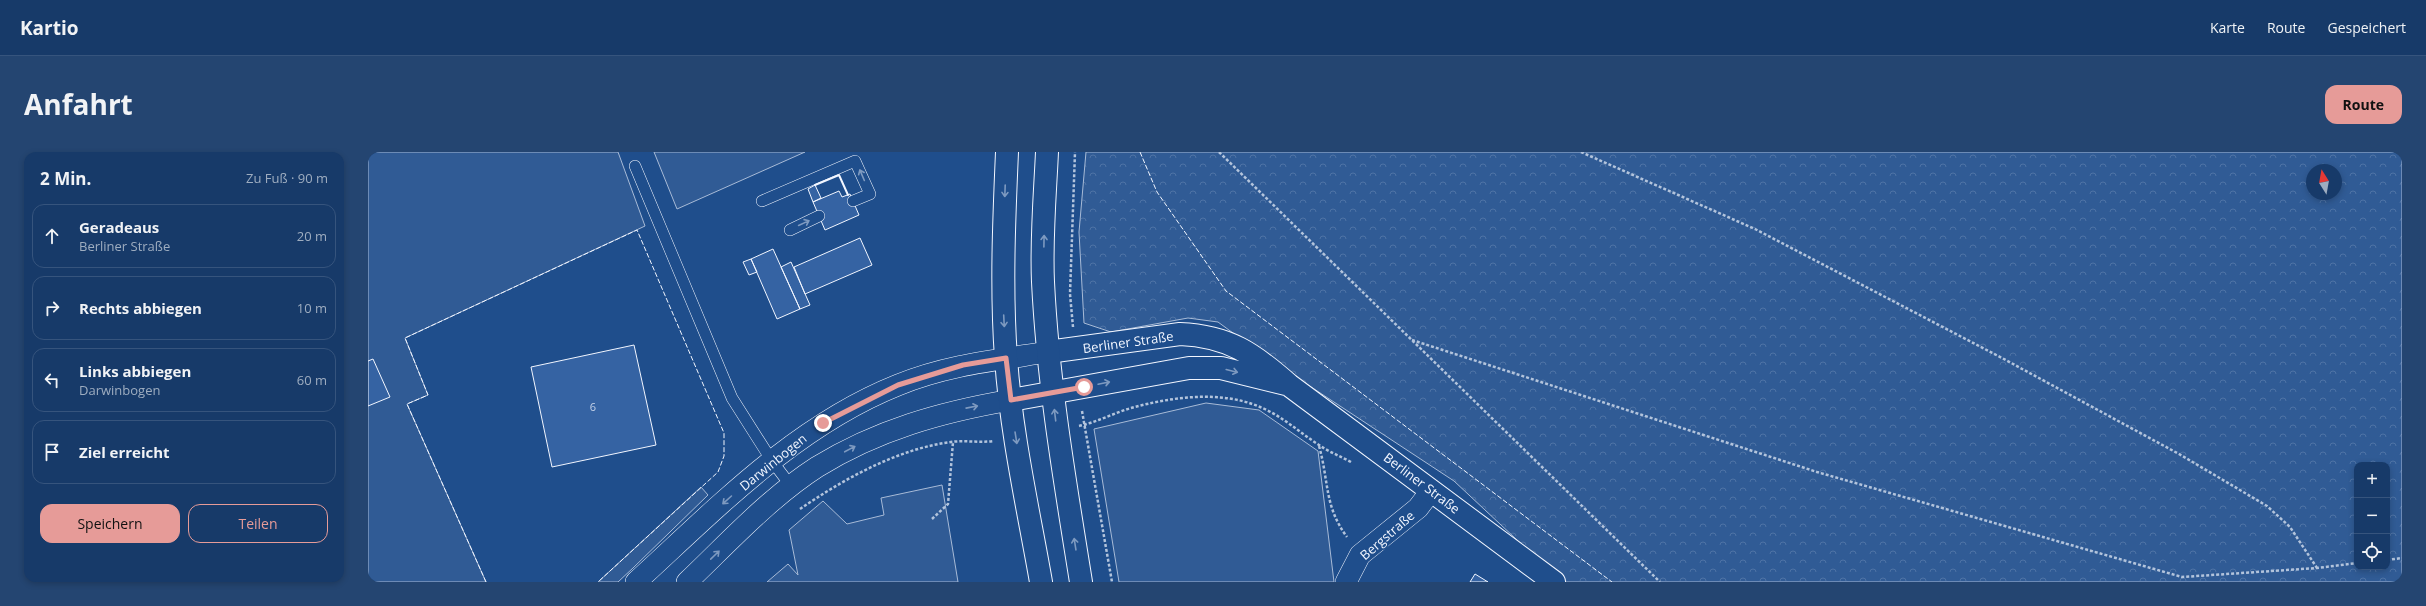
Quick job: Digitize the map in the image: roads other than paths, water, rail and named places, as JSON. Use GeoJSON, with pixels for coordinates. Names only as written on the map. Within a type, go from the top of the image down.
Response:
{"type":"FeatureCollection","features":[{"type":"Feature","properties":{"kind":"main road"},"geometry":{"type":"LineString","coordinates":[[1007,152],[1004,307],[1006,358],[1016,438],[1041,582]]}},
{"type":"Feature","properties":{"kind":"main road"},"geometry":{"type":"LineString","coordinates":[[1047,152],[1043,280],[1048,352],[1057,431],[1081,582]]}},
{"type":"Feature","properties":{"kind":"main road","name":"Berliner Straße"},"geometry":{"type":"LineString","coordinates":[[1048,352],[1180,334],[1202,335],[1223,340],[1262,361],[1289,385],[1554,582]]}},
{"type":"Feature","properties":{"kind":"main road","name":"Berliner Straße"},"geometry":{"type":"LineString","coordinates":[[1011,400],[1189,368],[1221,368],[1289,385]]}},
{"type":"Feature","properties":{"kind":"street","name":"Darwinbogen"},"geometry":{"type":"LineString","coordinates":[[636,582],[787,447],[823,423],[898,385],[963,365],[1048,352]]}},
{"type":"Feature","properties":{"kind":"street"},"geometry":{"type":"LineString","coordinates":[[687,582],[791,486],[816,468],[884,432],[923,418],[1011,400]]}},
{"type":"Feature","properties":{"kind":"street","name":"Bergstraße"},"geometry":{"type":"LineString","coordinates":[[1346,582],[1360,555],[1418,508],[1431,491]]}},
{"type":"Feature","properties":{"kind":"lane"},"geometry":{"type":"LineString","coordinates":[[762,201],[855,161],[870,194],[853,201]]}},
{"type":"Feature","properties":{"kind":"lane"},"geometry":{"type":"LineString","coordinates":[[634,166],[732,398],[772,461],[791,486]]}},
{"type":"Feature","properties":{"kind":"lane"},"geometry":{"type":"LineString","coordinates":[[790,230],[819,216]]}}]}
